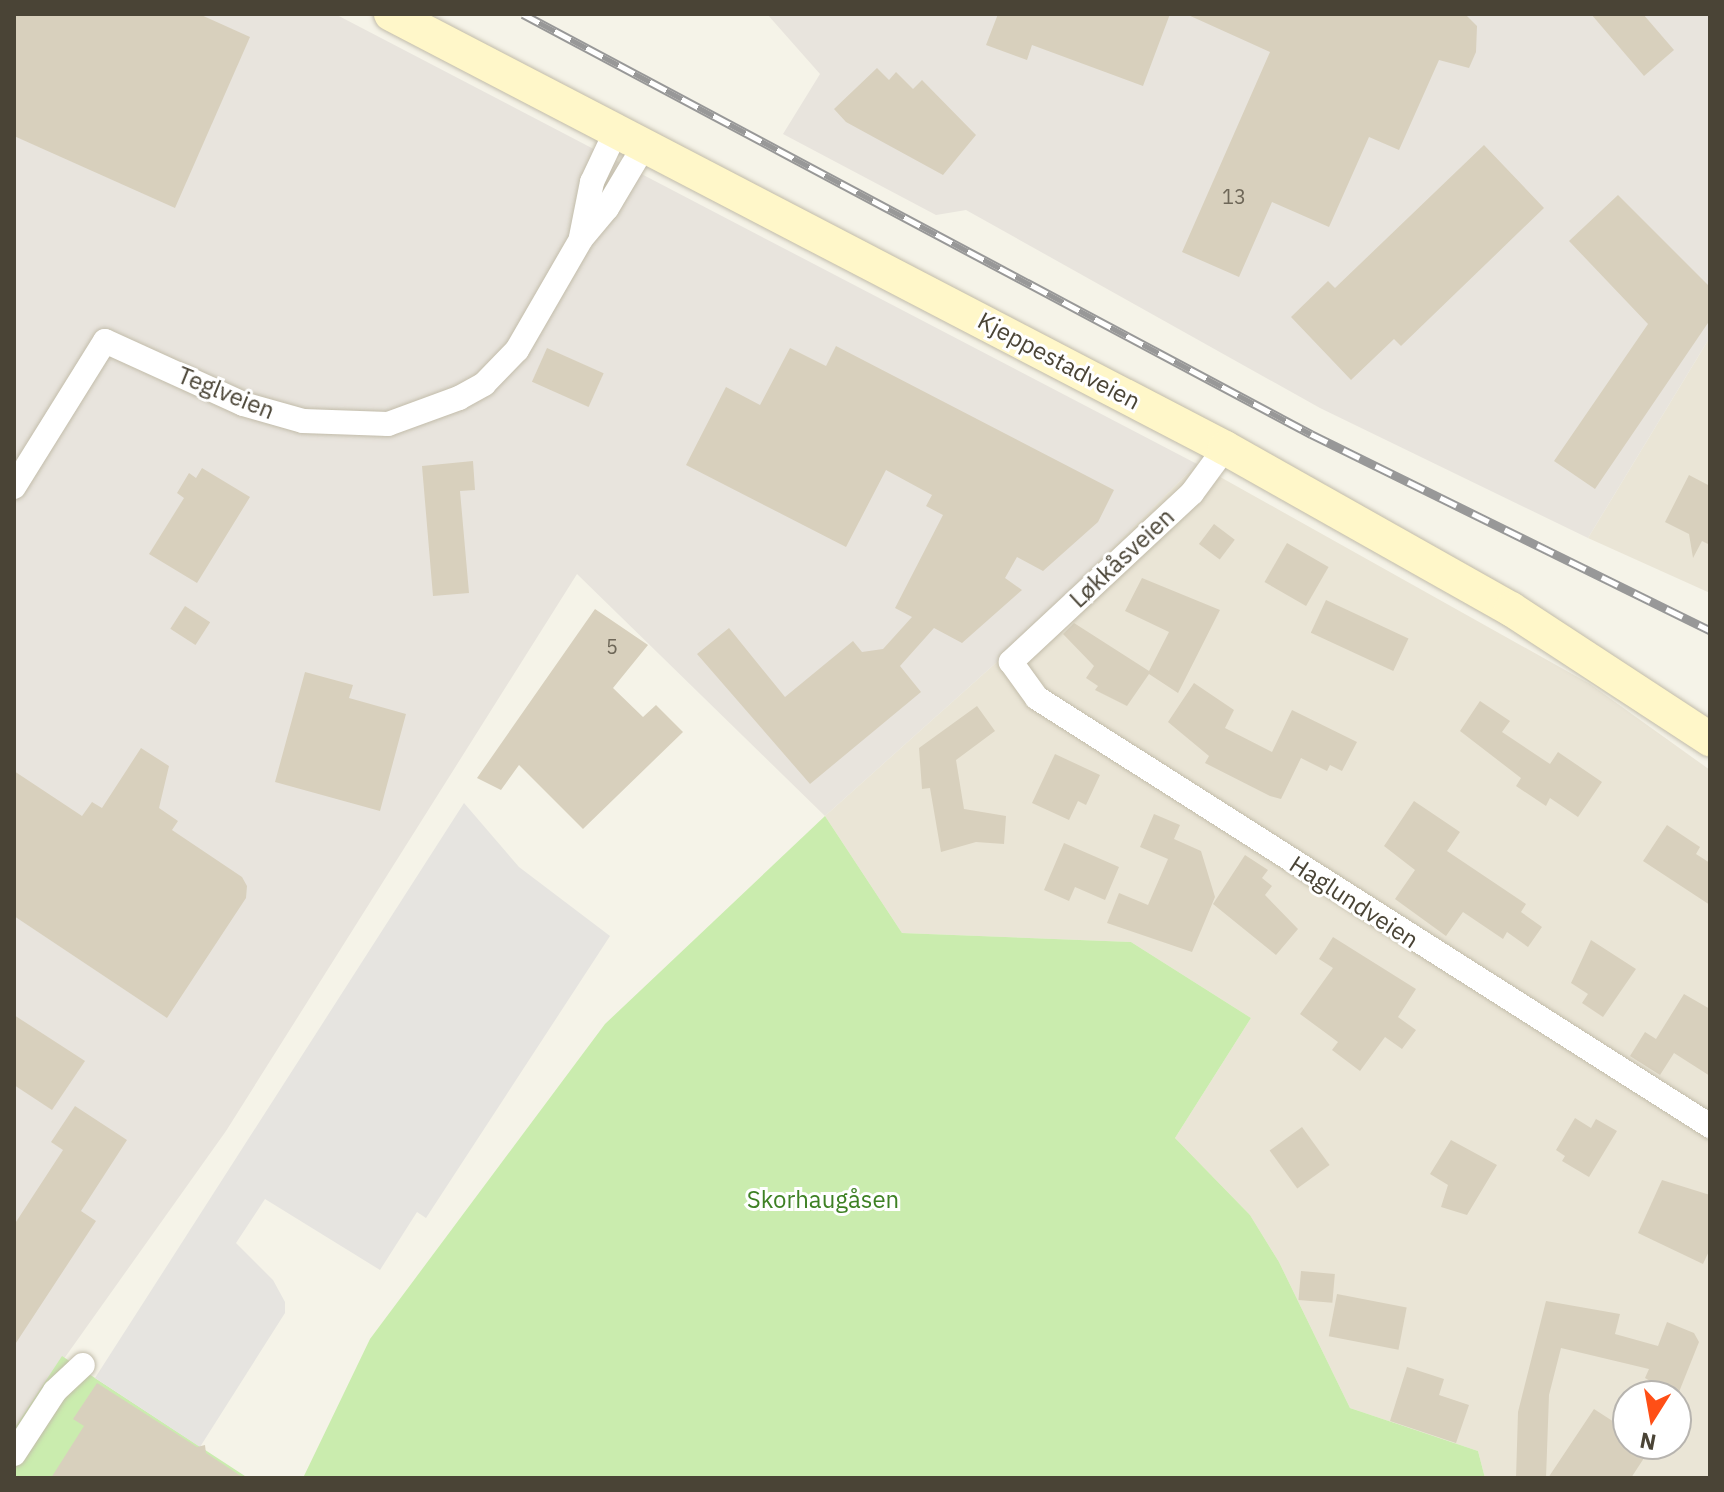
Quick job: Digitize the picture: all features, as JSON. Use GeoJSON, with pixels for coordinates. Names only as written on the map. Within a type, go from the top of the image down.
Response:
{"type":"FeatureCollection","features":[{"type":"Feature","properties":{"kind":"main road","name":"Kjeppestadveien"},"geometry":{"type":"LineString","coordinates":[[391,14],[1225,448],[1511,609],[1710,739]]}},
{"type":"Feature","properties":{"kind":"street","name":"Teglveien"},"geometry":{"type":"LineString","coordinates":[[14,487],[105,341],[271,414],[331,425],[388,424],[459,398],[500,368],[537,320],[581,239],[607,208],[630,138]]}},
{"type":"Feature","properties":{"kind":"street","name":"Løkkåsveien"},"geometry":{"type":"LineString","coordinates":[[1011,662],[1192,493],[1225,448]]}},
{"type":"Feature","properties":{"kind":"street","name":"Haglundveien"},"geometry":{"type":"LineString","coordinates":[[1011,662],[1037,698],[1710,1126]]}},
{"type":"Feature","properties":{"kind":"street"},"geometry":{"type":"LineString","coordinates":[[14,1454],[55,1391],[83,1365]]}},
{"type":"Feature","properties":{"kind":"shaded area"},"geometry":{"type":"Polygon","coordinates":[[[14,14],[335,14],[1197,464],[998,661],[825,816],[577,574],[226,1131],[14,1429],[14,14]]]}},
{"type":"Feature","properties":{"kind":"shaded area"},"geometry":{"type":"Polygon","coordinates":[[[767,14],[1710,14],[1710,337],[1588,538],[1320,408],[966,210],[936,215],[783,134],[820,74],[767,14]]]}},
{"type":"Feature","properties":{"kind":"shaded area"},"geometry":{"type":"Polygon","coordinates":[[[1710,337],[1710,593],[1588,538],[1710,337]]]}},
{"type":"Feature","properties":{"kind":"shaded area"},"geometry":{"type":"Polygon","coordinates":[[[1197,464],[1590,684],[1710,770],[1710,1478],[1485,1478],[1478,1451],[1350,1408],[1279,1262],[1250,1215],[1175,1138],[1251,1018],[1131,942],[902,933],[825,816],[998,661],[1197,464]]]}},
{"type":"Feature","properties":{"kind":"shaded area"},"geometry":{"type":"Polygon","coordinates":[[[464,803],[519,867],[610,936],[426,1218],[417,1212],[380,1270],[265,1199],[236,1243],[273,1280],[285,1302],[285,1313],[200,1447],[95,1378],[464,803]]]}},
{"type":"Feature","properties":{"kind":"green space","name":"Skorhaugåsen"},"geometry":{"type":"Polygon","coordinates":[[[825,816],[902,933],[1131,942],[1251,1018],[1175,1138],[1250,1215],[1279,1262],[1350,1408],[1478,1451],[1485,1478],[303,1478],[370,1339],[605,1024],[825,816]]]}},
{"type":"Feature","properties":{"kind":"green space"},"geometry":{"type":"Polygon","coordinates":[[[62,1356],[248,1478],[14,1478],[14,1429],[62,1356]]]}},
{"type":"Feature","properties":{"kind":"building"},"geometry":{"type":"Polygon","coordinates":[[[14,14],[199,14],[250,37],[175,208],[14,136],[14,14]]]}},
{"type":"Feature","properties":{"kind":"building"},"geometry":{"type":"Polygon","coordinates":[[[998,14],[1170,14],[1143,86],[1032,45],[1027,60],[986,45],[998,14]]]}},
{"type":"Feature","properties":{"kind":"building"},"geometry":{"type":"Polygon","coordinates":[[[1186,14],[1465,14],[1477,26],[1476,52],[1469,68],[1439,60],[1399,150],[1369,137],[1329,227],[1272,202],[1239,277],[1182,252],[1270,52],[1186,14]]]}},
{"type":"Feature","properties":{"kind":"building"},"geometry":{"type":"Polygon","coordinates":[[[1591,14],[1643,14],[1674,50],[1644,76],[1591,14]]]}},
{"type":"Feature","properties":{"kind":"building"},"geometry":{"type":"Polygon","coordinates":[[[877,68],[889,80],[896,72],[913,89],[922,80],[976,135],[943,175],[846,122],[834,109],[877,68]]]}},
{"type":"Feature","properties":{"kind":"building"},"geometry":{"type":"Polygon","coordinates":[[[1484,145],[1544,208],[1401,346],[1394,339],[1351,380],[1291,317],[1328,281],[1335,288],[1484,145]]]}},
{"type":"Feature","properties":{"kind":"building"},"geometry":{"type":"Polygon","coordinates":[[[1618,195],[1710,287],[1710,320],[1595,489],[1554,461],[1648,324],[1569,241],[1618,195]]]}},
{"type":"Feature","properties":{"kind":"building"},"geometry":{"type":"Polygon","coordinates":[[[836,346],[1114,490],[1098,522],[1043,571],[1017,557],[1005,578],[1022,590],[962,643],[934,628],[900,666],[921,692],[810,784],[697,654],[729,628],[785,697],[853,641],[862,652],[883,649],[912,617],[895,608],[943,515],[926,506],[932,495],[886,470],[846,547],[686,465],[726,387],[760,405],[790,348],[826,366],[836,346]]]}},
{"type":"Feature","properties":{"kind":"building"},"geometry":{"type":"Polygon","coordinates":[[[547,348],[604,373],[589,407],[532,382],[547,348]]]}},
{"type":"Feature","properties":{"kind":"building"},"geometry":{"type":"Polygon","coordinates":[[[473,461],[475,490],[460,491],[469,593],[433,596],[422,466],[473,461]]]}},
{"type":"Feature","properties":{"kind":"building"},"geometry":{"type":"Polygon","coordinates":[[[202,468],[250,497],[197,583],[149,554],[184,498],[177,493],[189,473],[196,478],[202,468]]]}},
{"type":"Feature","properties":{"kind":"building"},"geometry":{"type":"Polygon","coordinates":[[[1689,475],[1710,486],[1710,545],[1702,541],[1693,558],[1689,534],[1665,522],[1689,475]]]}},
{"type":"Feature","properties":{"kind":"building"},"geometry":{"type":"Polygon","coordinates":[[[1214,524],[1235,540],[1220,560],[1199,544],[1214,524]]]}},
{"type":"Feature","properties":{"kind":"building"},"geometry":{"type":"Polygon","coordinates":[[[1287,543],[1329,567],[1306,606],[1264,582],[1287,543]]]}},
{"type":"Feature","properties":{"kind":"building"},"geometry":{"type":"Polygon","coordinates":[[[1142,578],[1220,610],[1178,693],[1149,674],[1127,706],[1095,690],[1098,686],[1086,678],[1094,666],[1063,634],[1074,623],[1149,671],[1169,632],[1125,611],[1142,578]]]}},
{"type":"Feature","properties":{"kind":"building"},"geometry":{"type":"Polygon","coordinates":[[[1326,600],[1408,638],[1393,671],[1311,633],[1326,600]]]}},
{"type":"Feature","properties":{"kind":"building"},"geometry":{"type":"Polygon","coordinates":[[[185,606],[210,622],[195,645],[170,629],[185,606]]]}},
{"type":"Feature","properties":{"kind":"building"},"geometry":{"type":"Polygon","coordinates":[[[595,609],[648,645],[613,688],[643,717],[656,705],[683,732],[583,829],[519,765],[501,790],[477,778],[595,609]]]}},
{"type":"Feature","properties":{"kind":"building"},"geometry":{"type":"Polygon","coordinates":[[[305,672],[353,685],[349,698],[406,714],[380,811],[275,782],[305,672]]]}},
{"type":"Feature","properties":{"kind":"building"},"geometry":{"type":"Polygon","coordinates":[[[1194,683],[1234,710],[1225,728],[1272,752],[1292,710],[1357,742],[1342,771],[1330,765],[1327,771],[1301,758],[1281,799],[1270,796],[1205,763],[1209,756],[1168,722],[1194,683]]]}},
{"type":"Feature","properties":{"kind":"building"},"geometry":{"type":"Polygon","coordinates":[[[1480,701],[1510,721],[1502,732],[1550,764],[1558,752],[1602,782],[1578,817],[1550,798],[1546,806],[1516,786],[1521,778],[1460,731],[1480,701]]]}},
{"type":"Feature","properties":{"kind":"building"},"geometry":{"type":"Polygon","coordinates":[[[977,706],[995,731],[956,760],[964,809],[1006,816],[1004,844],[976,842],[941,852],[930,788],[922,789],[919,748],[977,706]]]}},
{"type":"Feature","properties":{"kind":"building"},"geometry":{"type":"Polygon","coordinates":[[[141,748],[169,766],[159,808],[178,821],[172,830],[242,877],[247,886],[246,898],[167,1018],[14,916],[14,771],[82,816],[92,802],[102,808],[141,748]]]}},
{"type":"Feature","properties":{"kind":"building"},"geometry":{"type":"Polygon","coordinates":[[[1055,754],[1100,775],[1086,805],[1078,801],[1069,820],[1032,803],[1055,754]]]}},
{"type":"Feature","properties":{"kind":"building"},"geometry":{"type":"Polygon","coordinates":[[[1414,801],[1460,832],[1447,851],[1526,904],[1521,912],[1542,927],[1528,947],[1507,932],[1503,939],[1463,912],[1446,936],[1395,899],[1415,870],[1384,846],[1414,801]]]}},
{"type":"Feature","properties":{"kind":"building"},"geometry":{"type":"Polygon","coordinates":[[[1154,814],[1180,825],[1174,839],[1201,851],[1215,897],[1192,952],[1107,923],[1119,893],[1148,905],[1168,859],[1140,847],[1154,814]]]}},
{"type":"Feature","properties":{"kind":"building"},"geometry":{"type":"Polygon","coordinates":[[[1667,825],[1700,847],[1696,854],[1710,863],[1710,905],[1643,861],[1667,825]]]}},
{"type":"Feature","properties":{"kind":"building"},"geometry":{"type":"Polygon","coordinates":[[[1064,843],[1119,867],[1105,900],[1075,887],[1069,901],[1044,890],[1064,843]]]}},
{"type":"Feature","properties":{"kind":"building"},"geometry":{"type":"Polygon","coordinates":[[[1245,855],[1268,870],[1262,878],[1272,886],[1265,895],[1298,929],[1276,955],[1213,904],[1245,855]]]}},
{"type":"Feature","properties":{"kind":"building"},"geometry":{"type":"Polygon","coordinates":[[[1333,937],[1416,989],[1398,1017],[1416,1030],[1402,1049],[1385,1037],[1360,1071],[1332,1050],[1338,1042],[1300,1014],[1333,968],[1319,959],[1333,937]]]}},
{"type":"Feature","properties":{"kind":"building"},"geometry":{"type":"Polygon","coordinates":[[[1591,940],[1636,969],[1603,1017],[1582,1003],[1588,994],[1571,983],[1591,940]]]}},
{"type":"Feature","properties":{"kind":"building"},"geometry":{"type":"Polygon","coordinates":[[[1684,994],[1710,1009],[1710,1076],[1674,1053],[1660,1075],[1630,1056],[1645,1032],[1656,1039],[1684,994]]]}},
{"type":"Feature","properties":{"kind":"building"},"geometry":{"type":"Polygon","coordinates":[[[14,1015],[85,1061],[52,1110],[14,1085],[14,1015]]]}},
{"type":"Feature","properties":{"kind":"building"},"geometry":{"type":"Polygon","coordinates":[[[75,1106],[127,1140],[81,1211],[96,1221],[14,1346],[14,1225],[63,1150],[51,1142],[75,1106]]]}},
{"type":"Feature","properties":{"kind":"building"},"geometry":{"type":"Polygon","coordinates":[[[1575,1118],[1591,1128],[1596,1119],[1617,1131],[1589,1177],[1562,1161],[1565,1156],[1556,1150],[1575,1118]]]}},
{"type":"Feature","properties":{"kind":"building"},"geometry":{"type":"Polygon","coordinates":[[[1302,1127],[1330,1165],[1297,1189],[1270,1151],[1302,1127]]]}},
{"type":"Feature","properties":{"kind":"building"},"geometry":{"type":"Polygon","coordinates":[[[1451,1140],[1497,1165],[1467,1215],[1441,1207],[1448,1185],[1430,1174],[1451,1140]]]}},
{"type":"Feature","properties":{"kind":"building"},"geometry":{"type":"Polygon","coordinates":[[[1662,1180],[1710,1195],[1710,1249],[1703,1264],[1638,1233],[1662,1180]]]}},
{"type":"Feature","properties":{"kind":"building"},"geometry":{"type":"Polygon","coordinates":[[[1301,1271],[1335,1274],[1332,1303],[1298,1300],[1301,1271]]]}},
{"type":"Feature","properties":{"kind":"building"},"geometry":{"type":"Polygon","coordinates":[[[1337,1294],[1407,1308],[1398,1350],[1329,1336],[1337,1294]]]}},
{"type":"Feature","properties":{"kind":"building"},"geometry":{"type":"Polygon","coordinates":[[[1546,1301],[1620,1314],[1615,1334],[1658,1346],[1667,1322],[1694,1333],[1699,1342],[1684,1380],[1648,1380],[1645,1378],[1649,1369],[1561,1348],[1549,1395],[1546,1478],[1516,1478],[1518,1412],[1546,1301]]]}},
{"type":"Feature","properties":{"kind":"building"},"geometry":{"type":"Polygon","coordinates":[[[1407,1367],[1444,1379],[1439,1395],[1469,1405],[1456,1443],[1390,1421],[1407,1367]]]}},
{"type":"Feature","properties":{"kind":"building"},"geometry":{"type":"Polygon","coordinates":[[[97,1383],[197,1447],[205,1445],[206,1453],[244,1478],[51,1478],[84,1426],[73,1419],[97,1383]]]}},
{"type":"Feature","properties":{"kind":"building"},"geometry":{"type":"Polygon","coordinates":[[[1594,1409],[1612,1421],[1612,1460],[1643,1460],[1631,1478],[1548,1478],[1594,1409]]]}},
{"type":"Feature","properties":{"kind":"railway"},"geometry":{"type":"LineString","coordinates":[[523,14],[1311,434],[1710,630]]}}]}
